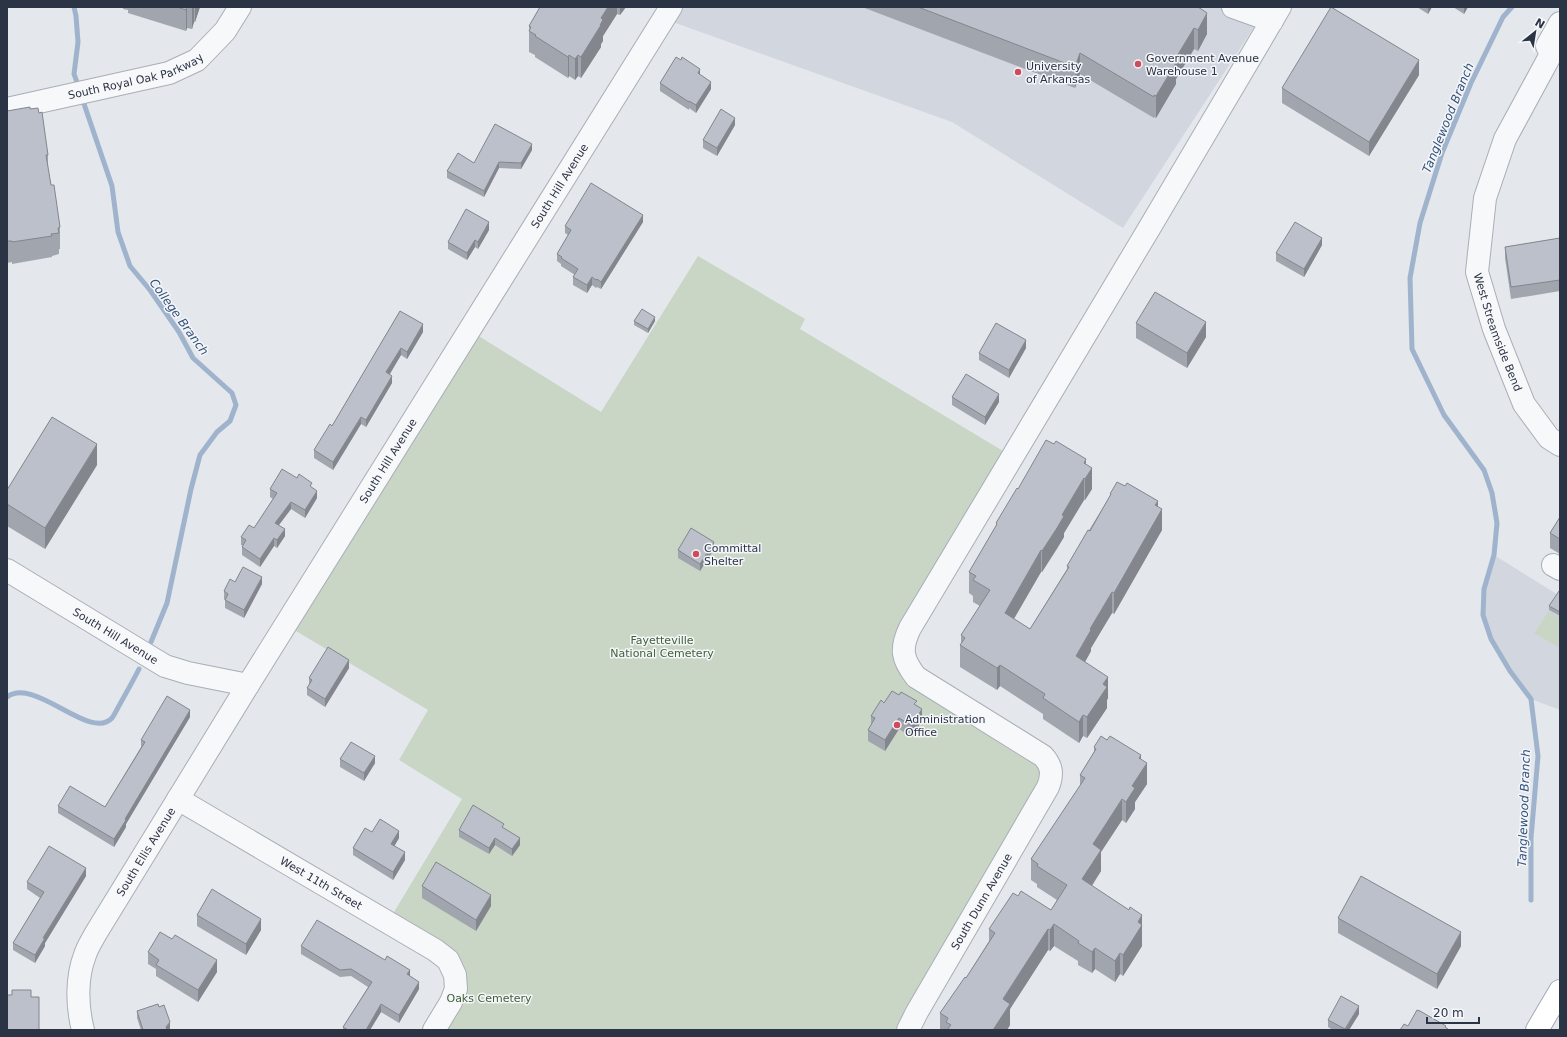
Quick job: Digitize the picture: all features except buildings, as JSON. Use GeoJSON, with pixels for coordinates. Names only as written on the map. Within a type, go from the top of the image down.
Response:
{"type":"FeatureCollection","features":[{"type":"Feature","properties":{"kind":"main road"},"geometry":{"type":"LineString","coordinates":[[1537,1030],[1560,991]]}},
{"type":"Feature","properties":{"kind":"street","name":"South Royal Oak Parkway"},"geometry":{"type":"LineString","coordinates":[[7,109],[169,73],[198,60],[225,31],[240,7]]}},
{"type":"Feature","properties":{"kind":"street","name":"South Hill Avenue"},"geometry":{"type":"LineString","coordinates":[[7,570],[165,666],[188,673],[248,685],[671,7]]}},
{"type":"Feature","properties":{"kind":"street"},"geometry":{"type":"LineString","coordinates":[[1233,7],[1276,14]]}},
{"type":"Feature","properties":{"kind":"street","name":"South Dunn Avenue"},"geometry":{"type":"LineString","coordinates":[[908,1030],[1048,787],[1052,771],[1049,763],[1043,756],[916,678],[907,666],[903,653],[904,640],[1276,14]]}},
{"type":"Feature","properties":{"kind":"street","name":"West Streamside Bend"},"geometry":{"type":"LineString","coordinates":[[1560,23],[1547,46],[1555,50],[1550,56],[1505,139],[1485,198],[1477,272],[1494,329],[1524,404],[1549,438],[1560,445]]}},
{"type":"Feature","properties":{"kind":"street","name":"South Ellis Avenue"},"geometry":{"type":"LineString","coordinates":[[83,1030],[79,1006],[79,980],[84,956],[96,933],[248,685]]}},
{"type":"Feature","properties":{"kind":"street","name":"West 11th Street"},"geometry":{"type":"LineString","coordinates":[[178,799],[436,950],[448,960],[455,975],[456,989],[451,1002],[434,1030]]}},
{"type":"Feature","properties":{"kind":"shaded area","name":"University of Arkansas"},"geometry":{"type":"Polygon","coordinates":[[[679,7],[1267,7],[1123,228],[952,122],[670,21],[679,7]]]}},
{"type":"Feature","properties":{"kind":"shaded area"},"geometry":{"type":"Polygon","coordinates":[[[1494,555],[1560,596],[1560,710],[1531,699],[1510,671],[1491,639],[1483,615],[1484,589],[1494,555]]]}},
{"type":"Feature","properties":{"kind":"green space","name":"Fayetteville National Cemetery"},"geometry":{"type":"Polygon","coordinates":[[[698,256],[805,319],[800,329],[1013,457],[910,628],[907,666],[1049,763],[908,1030],[434,1030],[455,975],[388,922],[462,799],[399,760],[428,710],[286,625],[469,330],[601,412],[698,256]]]}},
{"type":"Feature","properties":{"kind":"green space"},"geometry":{"type":"Polygon","coordinates":[[[1549,611],[1560,618],[1560,648],[1534,633],[1549,611]]]}},
{"type":"Feature","properties":{"kind":"waterway","name":"College Branch"},"geometry":{"type":"LineString","coordinates":[[74,7],[78,42],[74,74],[79,88]]}},
{"type":"Feature","properties":{"kind":"waterway","name":"Tanglewood Branch"},"geometry":{"type":"LineString","coordinates":[[1512,7],[1503,17],[1471,83],[1442,153],[1420,223],[1410,278],[1412,349],[1444,415],[1484,470],[1492,493],[1497,523],[1494,555],[1484,589],[1483,615],[1491,639],[1510,671],[1531,699],[1538,756],[1531,838],[1531,900]]}},
{"type":"Feature","properties":{"kind":"waterway","name":"College Branch"},"geometry":{"type":"LineString","coordinates":[[82,98],[112,186],[118,232],[130,266],[150,290],[179,332],[193,358],[232,393],[236,405],[230,421],[217,432],[200,455],[191,489],[167,603],[151,642]]}},
{"type":"Feature","properties":{"kind":"waterway","name":"College Branch"},"geometry":{"type":"LineString","coordinates":[[7,697],[19,693],[32,695],[90,722],[102,723],[112,718],[139,669]]}},
{"type":"Feature","properties":{"kind":"place","name":"Government Avenue Warehouse 1"},"geometry":{"type":"Point","coordinates":[1138,64]}},
{"type":"Feature","properties":{"kind":"place","name":"University of Arkansas"},"geometry":{"type":"Point","coordinates":[1018,72]}},
{"type":"Feature","properties":{"kind":"place","name":"Committal Shelter"},"geometry":{"type":"Point","coordinates":[696,554]}},
{"type":"Feature","properties":{"kind":"place","name":"Administration Office"},"geometry":{"type":"Point","coordinates":[897,725]}},
{"type":"Feature","properties":{"kind":"park label","name":"Oaks Cemetery"},"geometry":{"type":"Point","coordinates":[489,998]}}]}
